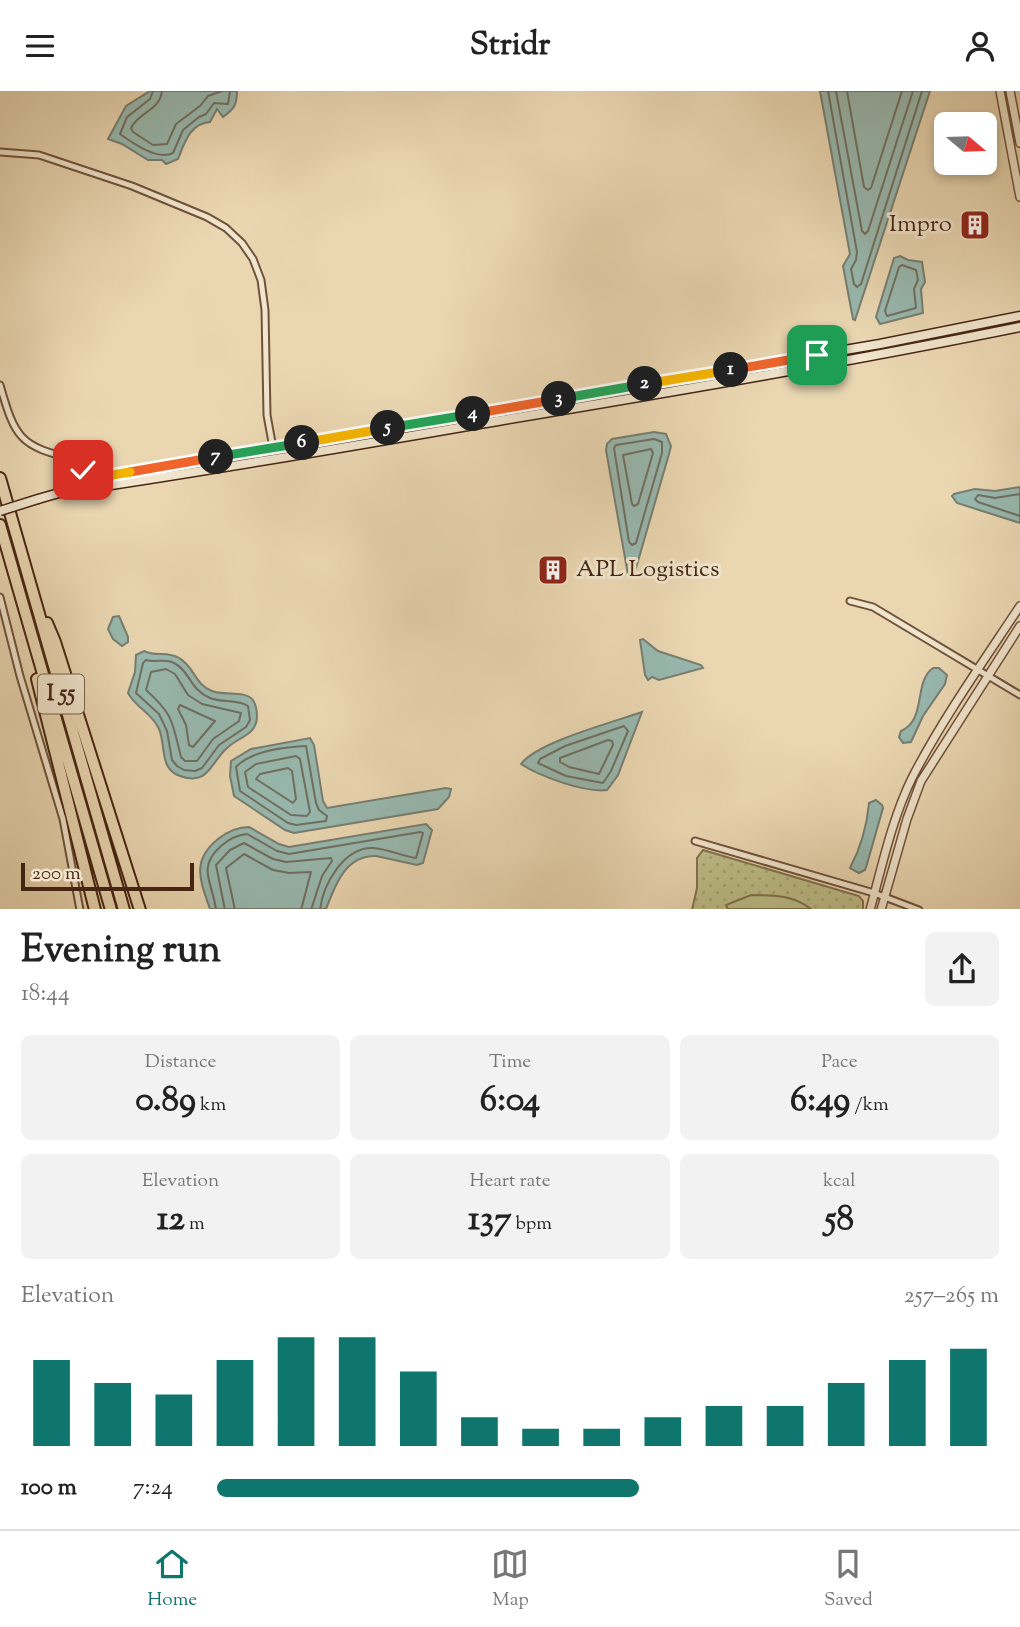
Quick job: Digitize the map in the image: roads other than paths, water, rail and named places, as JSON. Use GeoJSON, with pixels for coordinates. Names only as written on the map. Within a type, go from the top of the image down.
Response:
{"type":"FeatureCollection","features":[{"type":"Feature","properties":{"kind":"highway","name":"I 55"},"geometry":{"type":"LineString","coordinates":[[0,478],[124,909]]}},
{"type":"Feature","properties":{"kind":"highway","name":"I 55"},"geometry":{"type":"LineString","coordinates":[[0,525],[111,909]]}},
{"type":"Feature","properties":{"kind":"highway"},"geometry":{"type":"LineString","coordinates":[[30,586],[55,642],[141,909]]}},
{"type":"Feature","properties":{"kind":"highway"},"geometry":{"type":"LineString","coordinates":[[18,591],[43,711],[95,909]]}},
{"type":"Feature","properties":{"kind":"main road"},"geometry":{"type":"LineString","coordinates":[[0,511],[94,483],[106,476],[867,347],[1020,316]]}},
{"type":"Feature","properties":{"kind":"main road"},"geometry":{"type":"LineString","coordinates":[[94,483],[105,486],[190,473],[582,407],[896,352],[1020,327]]}},
{"type":"Feature","properties":{"kind":"street"},"geometry":{"type":"LineString","coordinates":[[1000,91],[1020,197]]}},
{"type":"Feature","properties":{"kind":"street"},"geometry":{"type":"LineString","coordinates":[[1010,91],[1020,143]]}},
{"type":"Feature","properties":{"kind":"street"},"geometry":{"type":"LineString","coordinates":[[0,152],[39,155],[132,186],[206,217],[226,228],[242,243],[253,259],[261,280],[265,310],[267,415],[272,448]]}},
{"type":"Feature","properties":{"kind":"street"},"geometry":{"type":"LineString","coordinates":[[0,385],[12,423],[22,440],[36,448],[92,466],[106,476]]}},
{"type":"Feature","properties":{"kind":"street"},"geometry":{"type":"LineString","coordinates":[[75,459],[83,470],[77,488]]}},
{"type":"Feature","properties":{"kind":"street"},"geometry":{"type":"LineString","coordinates":[[0,597],[20,676],[63,819],[80,909]]}},
{"type":"Feature","properties":{"kind":"street"},"geometry":{"type":"LineString","coordinates":[[850,601],[873,607],[1020,695]]}},
{"type":"Feature","properties":{"kind":"street"},"geometry":{"type":"LineString","coordinates":[[870,909],[896,818],[912,779],[943,723],[1020,606]]}},
{"type":"Feature","properties":{"kind":"street"},"geometry":{"type":"LineString","coordinates":[[881,909],[906,819],[921,781],[1020,626]]}},
{"type":"Feature","properties":{"kind":"street"},"geometry":{"type":"LineString","coordinates":[[695,841],[874,893],[919,909]]}},
{"type":"Feature","properties":{"kind":"water"},"geometry":{"type":"Polygon","coordinates":[[[150,91],[237,91],[230,112],[223,117],[217,109],[210,122],[193,130],[178,159],[166,164],[162,160],[148,160],[108,139],[126,106],[150,91]]]}},
{"type":"Feature","properties":{"kind":"water"},"geometry":{"type":"Polygon","coordinates":[[[820,91],[930,91],[855,320],[843,266],[850,254],[820,91]]]}},
{"type":"Feature","properties":{"kind":"water"},"geometry":{"type":"Polygon","coordinates":[[[900,256],[922,262],[925,282],[921,289],[923,313],[880,324],[876,317],[894,258],[900,256]]]}},
{"type":"Feature","properties":{"kind":"water"},"geometry":{"type":"Polygon","coordinates":[[[654,432],[666,434],[671,446],[636,568],[631,576],[628,575],[606,450],[612,439],[654,432]]]}},
{"type":"Feature","properties":{"kind":"water"},"geometry":{"type":"Polygon","coordinates":[[[1020,487],[1020,523],[957,503],[952,496],[975,489],[995,491],[1020,487]]]}},
{"type":"Feature","properties":{"kind":"water"},"geometry":{"type":"Polygon","coordinates":[[[119,616],[128,637],[128,642],[122,646],[113,639],[108,629],[113,617],[119,616]]]}},
{"type":"Feature","properties":{"kind":"water"},"geometry":{"type":"Polygon","coordinates":[[[643,639],[658,651],[703,668],[659,680],[652,677],[648,680],[640,640],[643,639]]]}},
{"type":"Feature","properties":{"kind":"water"},"geometry":{"type":"Polygon","coordinates":[[[144,651],[175,656],[184,661],[206,688],[245,695],[254,702],[257,716],[254,728],[230,745],[203,776],[189,778],[173,773],[164,756],[159,729],[128,693],[135,672],[136,655],[144,651]]]}},
{"type":"Feature","properties":{"kind":"water"},"geometry":{"type":"Polygon","coordinates":[[[933,668],[939,668],[947,675],[945,684],[923,716],[911,742],[903,743],[899,737],[901,731],[909,726],[914,718],[923,682],[933,668]]]}},
{"type":"Feature","properties":{"kind":"water"},"geometry":{"type":"Polygon","coordinates":[[[642,712],[618,775],[607,790],[562,783],[521,764],[543,748],[559,741],[642,712]]]}},
{"type":"Feature","properties":{"kind":"water"},"geometry":{"type":"Polygon","coordinates":[[[310,738],[314,745],[323,801],[327,808],[446,788],[451,789],[449,797],[438,809],[294,833],[285,830],[234,796],[230,776],[231,761],[251,749],[310,738]]]}},
{"type":"Feature","properties":{"kind":"water"},"geometry":{"type":"Polygon","coordinates":[[[876,800],[883,808],[865,870],[859,873],[850,868],[863,836],[869,803],[876,800]]]}},
{"type":"Feature","properties":{"kind":"water"},"geometry":{"type":"Polygon","coordinates":[[[426,824],[432,830],[423,863],[417,865],[376,856],[356,861],[343,873],[326,909],[210,909],[203,889],[200,871],[204,855],[221,836],[232,830],[249,827],[289,847],[426,824]]]}},
{"type":"Feature","properties":{"kind":"place","name":"Impro"},"geometry":{"type":"Point","coordinates":[975,225]}},
{"type":"Feature","properties":{"kind":"place","name":"APL Logistics"},"geometry":{"type":"Point","coordinates":[553,570]}}]}
